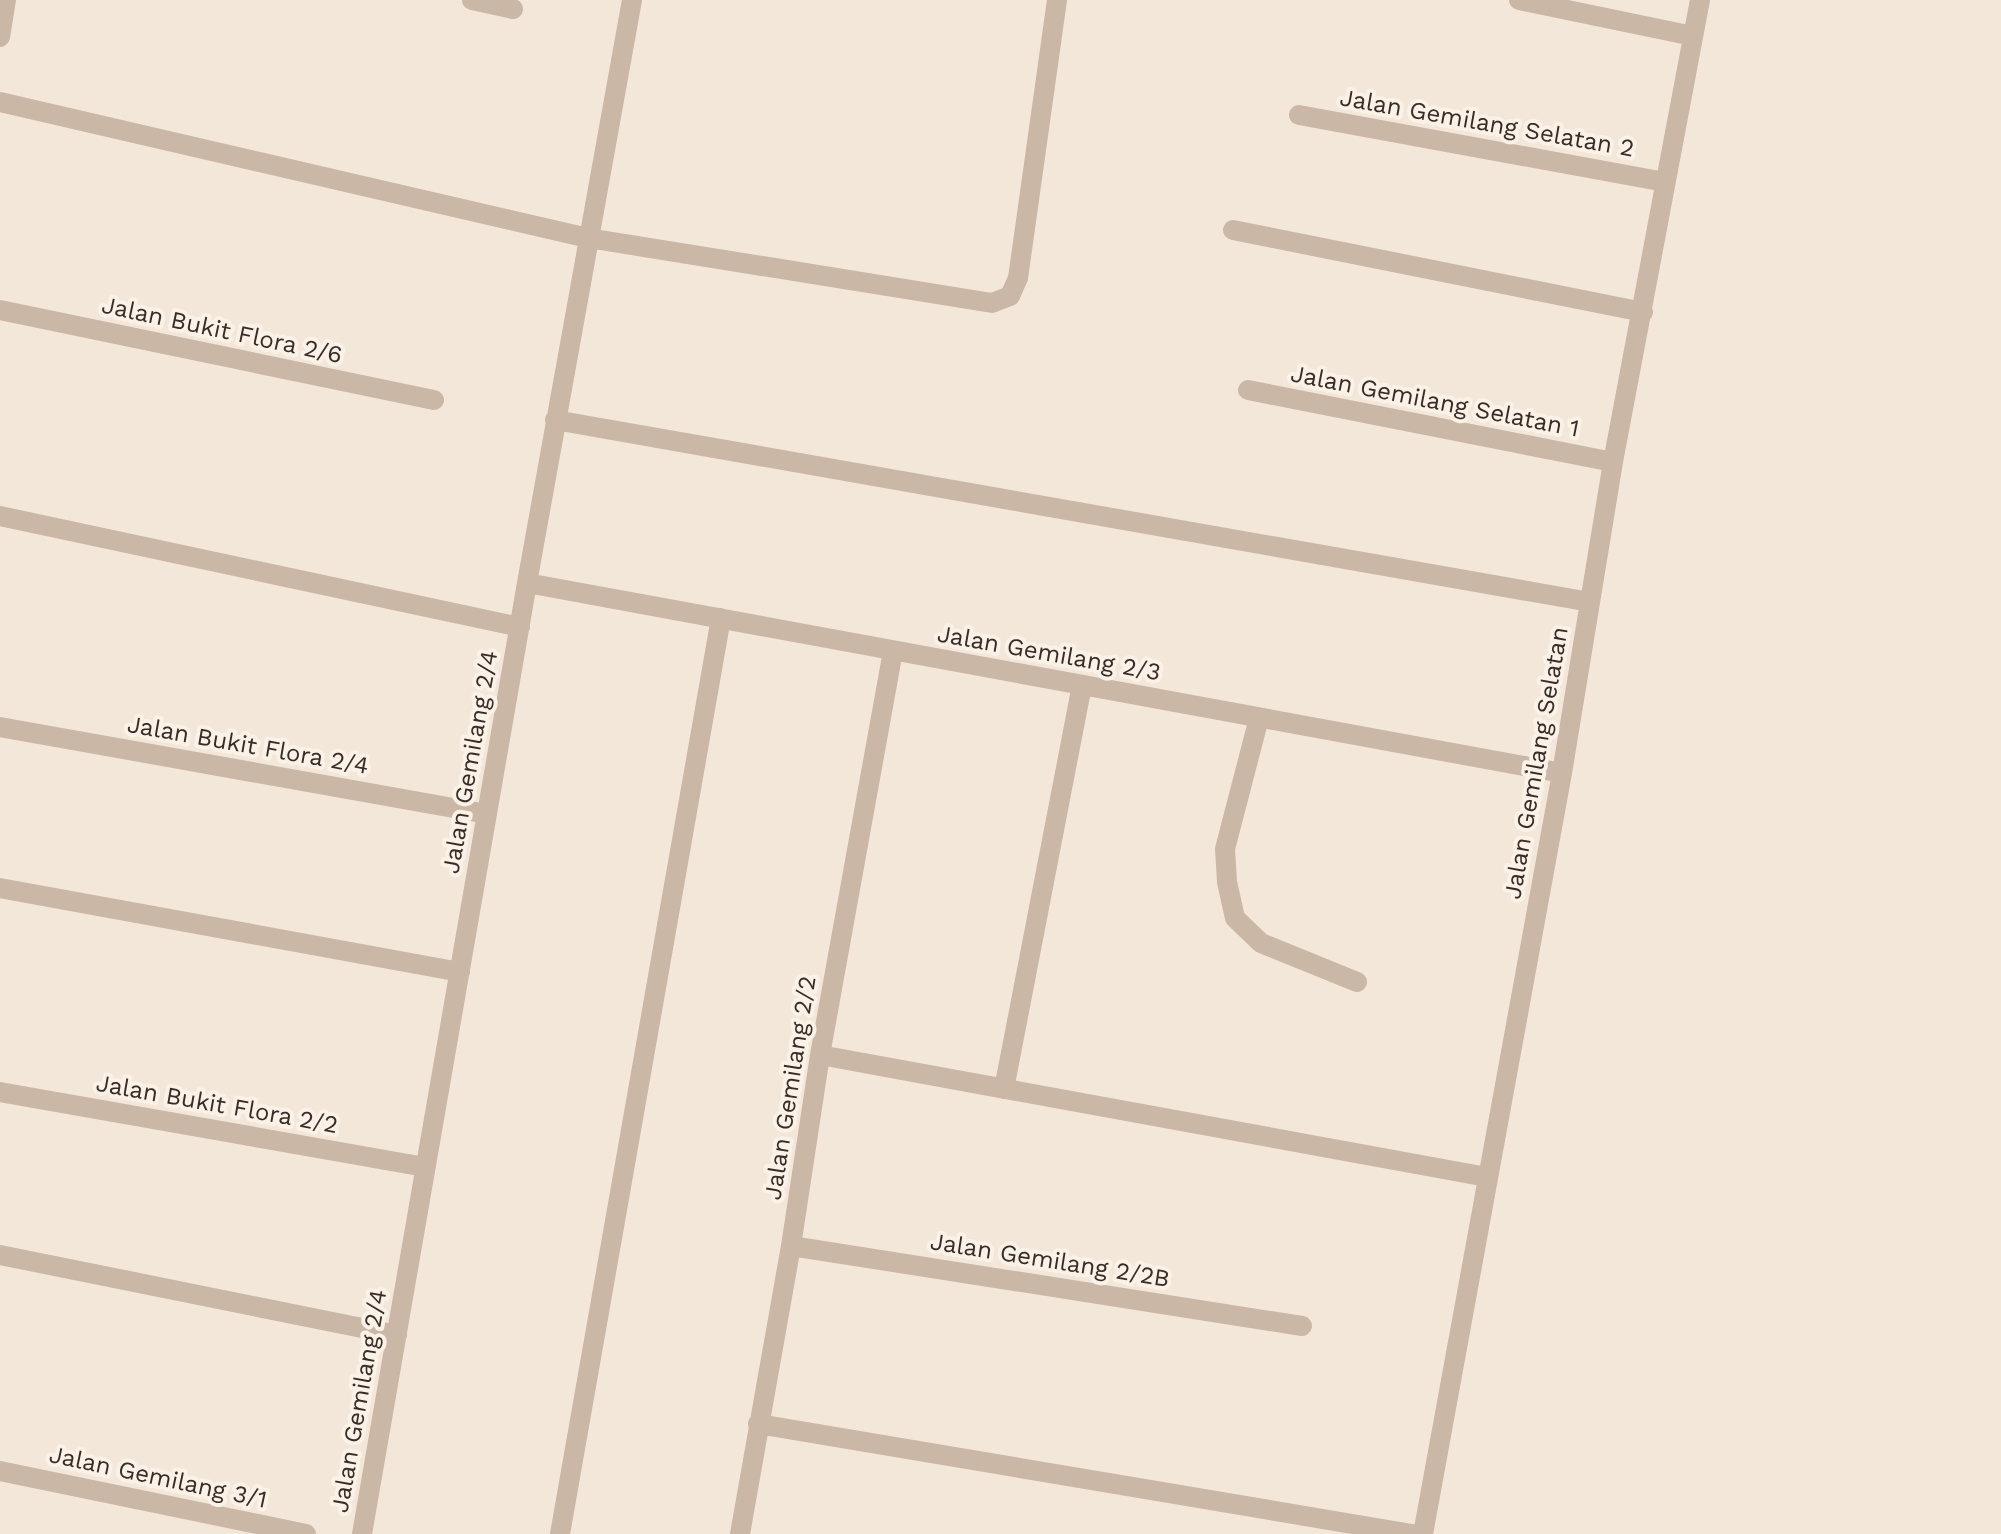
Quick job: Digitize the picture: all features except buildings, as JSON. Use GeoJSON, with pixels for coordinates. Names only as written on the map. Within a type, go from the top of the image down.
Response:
{"type":"FeatureCollection","features":[{"type":"Feature","properties":{"kind":"street"},"geometry":{"type":"LineString","coordinates":[[0,37],[6,0]]}},
{"type":"Feature","properties":{"kind":"street"},"geometry":{"type":"LineString","coordinates":[[472,0],[513,9]]}},
{"type":"Feature","properties":{"kind":"street","name":"Jalan Gemilang 2/4"},"geometry":{"type":"LineString","coordinates":[[362,1534],[555,420],[632,0]]}},
{"type":"Feature","properties":{"kind":"street"},"geometry":{"type":"LineString","coordinates":[[0,102],[588,238],[992,303],[1010,296],[1018,278],[1057,0]]}},
{"type":"Feature","properties":{"kind":"street"},"geometry":{"type":"LineString","coordinates":[[1519,0],[1693,36]]}},
{"type":"Feature","properties":{"kind":"street","name":"Jalan Gemilang Selatan"},"geometry":{"type":"LineString","coordinates":[[1423,1534],[1562,773],[1613,462],[1700,0]]}},
{"type":"Feature","properties":{"kind":"street","name":"Jalan Gemilang Selatan 2"},"geometry":{"type":"LineString","coordinates":[[1299,115],[1665,182]]}},
{"type":"Feature","properties":{"kind":"street"},"geometry":{"type":"LineString","coordinates":[[1233,230],[1643,312]]}},
{"type":"Feature","properties":{"kind":"street","name":"Jalan Bukit Flora 2/6"},"geometry":{"type":"LineString","coordinates":[[0,310],[434,400]]}},
{"type":"Feature","properties":{"kind":"street","name":"Jalan Gemilang Selatan 1"},"geometry":{"type":"LineString","coordinates":[[1248,390],[1613,462]]}},
{"type":"Feature","properties":{"kind":"street"},"geometry":{"type":"LineString","coordinates":[[555,420],[1590,602]]}},
{"type":"Feature","properties":{"kind":"street"},"geometry":{"type":"LineString","coordinates":[[0,516],[520,627]]}},
{"type":"Feature","properties":{"kind":"street","name":"Jalan Gemilang 2/3"},"geometry":{"type":"LineString","coordinates":[[527,583],[1562,773]]}},
{"type":"Feature","properties":{"kind":"street"},"geometry":{"type":"LineString","coordinates":[[560,1534],[721,618]]}},
{"type":"Feature","properties":{"kind":"street","name":"Jalan Gemilang 2/2"},"geometry":{"type":"LineString","coordinates":[[740,1534],[791,1246],[820,1055],[893,651]]}},
{"type":"Feature","properties":{"kind":"street"},"geometry":{"type":"LineString","coordinates":[[1004,1089],[1082,685]]}},
{"type":"Feature","properties":{"kind":"street"},"geometry":{"type":"LineString","coordinates":[[1259,718],[1225,849],[1227,882],[1235,918],[1261,943],[1357,982]]}},
{"type":"Feature","properties":{"kind":"street","name":"Jalan Bukit Flora 2/4"},"geometry":{"type":"LineString","coordinates":[[0,727],[487,814]]}},
{"type":"Feature","properties":{"kind":"street"},"geometry":{"type":"LineString","coordinates":[[0,888],[460,972]]}},
{"type":"Feature","properties":{"kind":"street"},"geometry":{"type":"LineString","coordinates":[[820,1055],[1487,1177]]}},
{"type":"Feature","properties":{"kind":"street","name":"Jalan Bukit Flora 2/2"},"geometry":{"type":"LineString","coordinates":[[0,1092],[425,1167]]}},
{"type":"Feature","properties":{"kind":"street","name":"Jalan Gemilang 2/2B"},"geometry":{"type":"LineString","coordinates":[[791,1246],[1302,1326]]}},
{"type":"Feature","properties":{"kind":"street"},"geometry":{"type":"LineString","coordinates":[[0,1255],[397,1335]]}},
{"type":"Feature","properties":{"kind":"street"},"geometry":{"type":"LineString","coordinates":[[758,1424],[1412,1534]]}},
{"type":"Feature","properties":{"kind":"street","name":"Jalan Gemilang 3/1"},"geometry":{"type":"LineString","coordinates":[[0,1471],[306,1534]]}}]}
